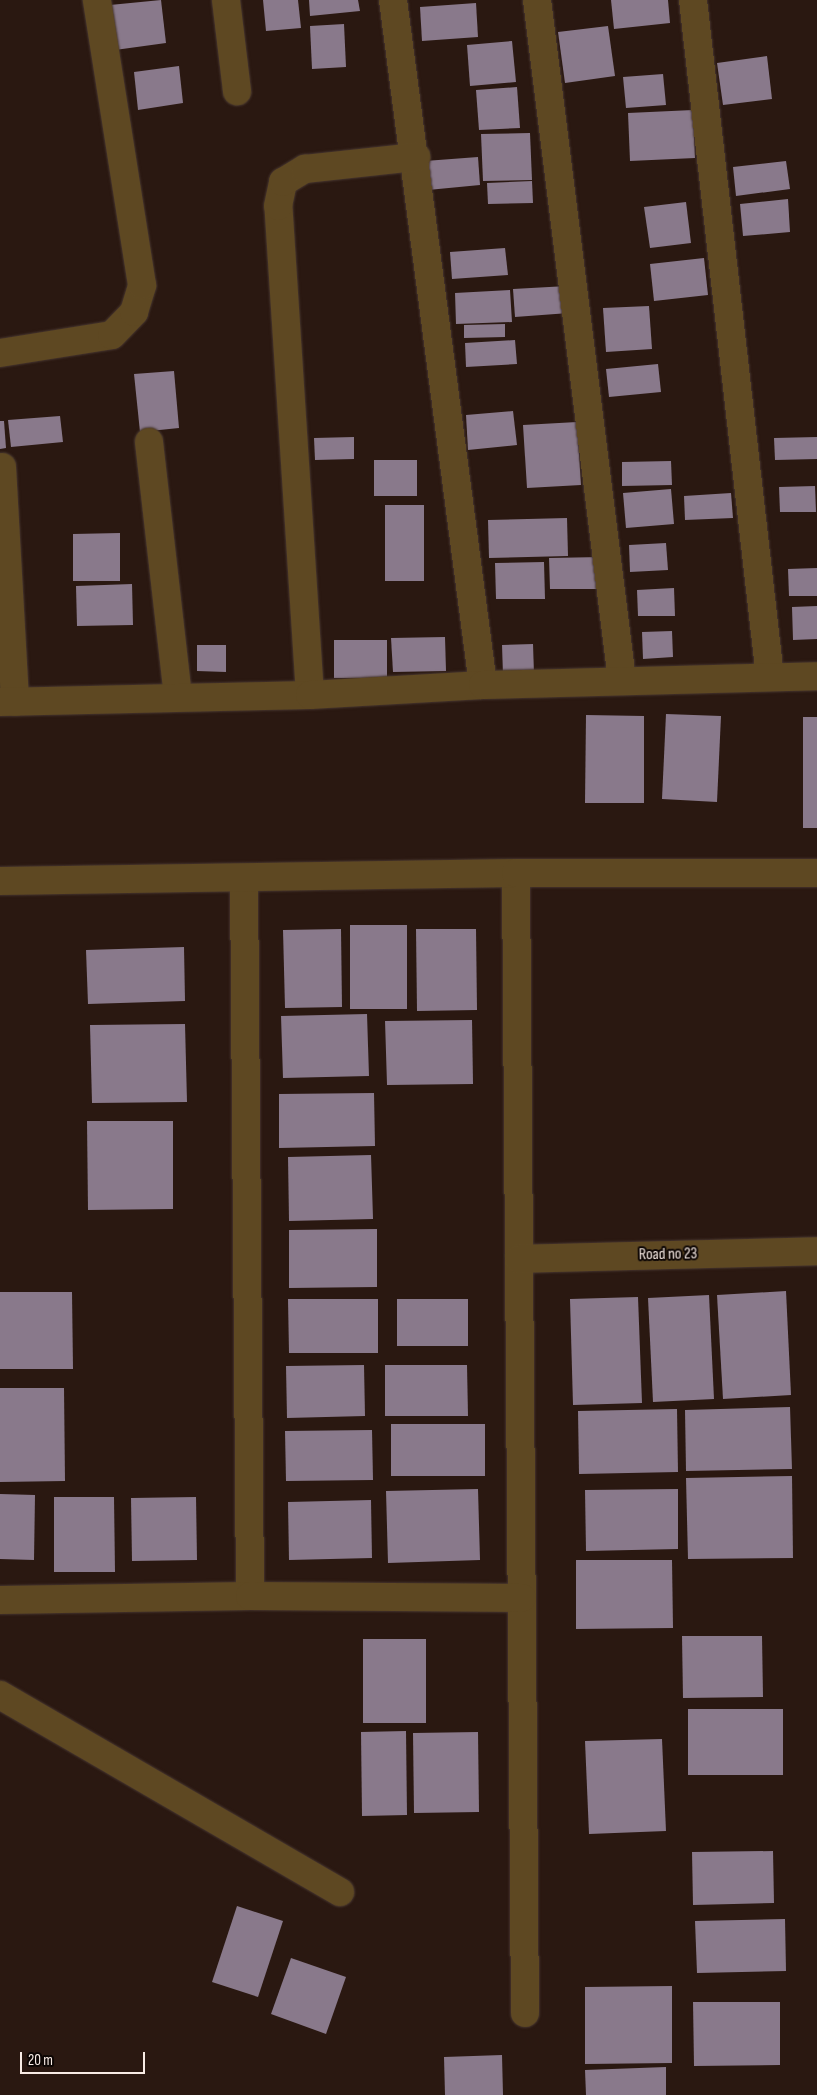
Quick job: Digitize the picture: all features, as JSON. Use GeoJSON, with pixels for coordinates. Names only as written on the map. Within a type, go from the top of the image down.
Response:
{"type":"FeatureCollection","features":[{"type":"Feature","properties":{"kind":"street"},"geometry":{"type":"LineString","coordinates":[[0,353],[112,335],[134,312],[142,285],[97,0]]}},
{"type":"Feature","properties":{"kind":"street"},"geometry":{"type":"LineString","coordinates":[[226,0],[237,91]]}},
{"type":"Feature","properties":{"kind":"street"},"geometry":{"type":"LineString","coordinates":[[393,0],[416,157],[483,685]]}},
{"type":"Feature","properties":{"kind":"street"},"geometry":{"type":"LineString","coordinates":[[537,0],[622,680]]}},
{"type":"Feature","properties":{"kind":"street"},"geometry":{"type":"LineString","coordinates":[[693,0],[770,677]]}},
{"type":"Feature","properties":{"kind":"street"},"geometry":{"type":"LineString","coordinates":[[310,695],[278,206],[283,182],[304,169],[416,157]]}},
{"type":"Feature","properties":{"kind":"street"},"geometry":{"type":"LineString","coordinates":[[149,442],[178,696]]}},
{"type":"Feature","properties":{"kind":"street"},"geometry":{"type":"LineString","coordinates":[[2,467],[8,702],[178,696],[310,695],[483,685],[817,676]]}},
{"type":"Feature","properties":{"kind":"street"},"geometry":{"type":"LineString","coordinates":[[516,873],[524,2013]]}},
{"type":"Feature","properties":{"kind":"street"},"geometry":{"type":"LineString","coordinates":[[0,881],[244,879],[516,873],[817,873]]}},
{"type":"Feature","properties":{"kind":"street"},"geometry":{"type":"LineString","coordinates":[[244,879],[250,1596]]}},
{"type":"Feature","properties":{"kind":"street","name":"Road no 23"},"geometry":{"type":"LineString","coordinates":[[519,1259],[817,1251]]}},
{"type":"Feature","properties":{"kind":"street"},"geometry":{"type":"LineString","coordinates":[[0,1600],[250,1596],[522,1598]]}},
{"type":"Feature","properties":{"kind":"street"},"geometry":{"type":"LineString","coordinates":[[0,1695],[340,1892]]}},
{"type":"Feature","properties":{"kind":"building"},"geometry":{"type":"Polygon","coordinates":[[[161,0],[166,43],[115,50],[110,5],[161,0]]]}},
{"type":"Feature","properties":{"kind":"building"},"geometry":{"type":"Polygon","coordinates":[[[263,0],[298,0],[301,28],[266,31],[263,0]]]}},
{"type":"Feature","properties":{"kind":"building"},"geometry":{"type":"Polygon","coordinates":[[[309,0],[358,0],[360,11],[310,16],[309,0]]]}},
{"type":"Feature","properties":{"kind":"building"},"geometry":{"type":"Polygon","coordinates":[[[611,0],[668,0],[670,23],[614,29],[611,0]]]}},
{"type":"Feature","properties":{"kind":"building"},"geometry":{"type":"Polygon","coordinates":[[[476,3],[478,37],[422,41],[420,7],[476,3]]]}},
{"type":"Feature","properties":{"kind":"building"},"geometry":{"type":"Polygon","coordinates":[[[344,24],[346,67],[312,69],[310,26],[344,24]]]}},
{"type":"Feature","properties":{"kind":"building"},"geometry":{"type":"Polygon","coordinates":[[[608,26],[615,76],[565,83],[558,32],[608,26]]]}},
{"type":"Feature","properties":{"kind":"building"},"geometry":{"type":"Polygon","coordinates":[[[512,41],[516,82],[470,86],[467,45],[512,41]]]}},
{"type":"Feature","properties":{"kind":"building"},"geometry":{"type":"Polygon","coordinates":[[[767,56],[772,99],[723,105],[717,63],[767,56]]]}},
{"type":"Feature","properties":{"kind":"building"},"geometry":{"type":"Polygon","coordinates":[[[179,66],[183,103],[138,110],[134,72],[179,66]]]}},
{"type":"Feature","properties":{"kind":"building"},"geometry":{"type":"Polygon","coordinates":[[[663,74],[666,105],[626,108],[623,77],[663,74]]]}},
{"type":"Feature","properties":{"kind":"building"},"geometry":{"type":"Polygon","coordinates":[[[517,87],[520,128],[479,130],[476,90],[517,87]]]}},
{"type":"Feature","properties":{"kind":"building"},"geometry":{"type":"Polygon","coordinates":[[[693,110],[695,158],[630,161],[628,113],[693,110]]]}},
{"type":"Feature","properties":{"kind":"building"},"geometry":{"type":"Polygon","coordinates":[[[530,133],[532,180],[483,181],[481,134],[530,133]]]}},
{"type":"Feature","properties":{"kind":"building"},"geometry":{"type":"Polygon","coordinates":[[[478,157],[480,185],[428,190],[425,161],[478,157]]]}},
{"type":"Feature","properties":{"kind":"building"},"geometry":{"type":"Polygon","coordinates":[[[786,161],[790,189],[736,196],[733,167],[786,161]]]}},
{"type":"Feature","properties":{"kind":"building"},"geometry":{"type":"Polygon","coordinates":[[[532,181],[533,203],[488,204],[487,183],[532,181]]]}},
{"type":"Feature","properties":{"kind":"building"},"geometry":{"type":"Polygon","coordinates":[[[788,199],[790,232],[743,236],[740,204],[788,199]]]}},
{"type":"Feature","properties":{"kind":"building"},"geometry":{"type":"Polygon","coordinates":[[[686,202],[691,243],[650,248],[644,207],[686,202]]]}},
{"type":"Feature","properties":{"kind":"building"},"geometry":{"type":"Polygon","coordinates":[[[505,248],[508,275],[452,279],[450,252],[505,248]]]}},
{"type":"Feature","properties":{"kind":"building"},"geometry":{"type":"Polygon","coordinates":[[[704,258],[708,295],[654,301],[650,264],[704,258]]]}},
{"type":"Feature","properties":{"kind":"building"},"geometry":{"type":"Polygon","coordinates":[[[567,286],[569,313],[515,317],[513,289],[567,286]]]}},
{"type":"Feature","properties":{"kind":"building"},"geometry":{"type":"Polygon","coordinates":[[[510,290],[512,322],[456,324],[455,293],[510,290]]]}},
{"type":"Feature","properties":{"kind":"building"},"geometry":{"type":"Polygon","coordinates":[[[649,306],[652,349],[606,352],[603,308],[649,306]]]}},
{"type":"Feature","properties":{"kind":"building"},"geometry":{"type":"Polygon","coordinates":[[[505,324],[505,337],[464,338],[464,325],[505,324]]]}},
{"type":"Feature","properties":{"kind":"building"},"geometry":{"type":"Polygon","coordinates":[[[515,340],[517,364],[466,367],[465,343],[515,340]]]}},
{"type":"Feature","properties":{"kind":"building"},"geometry":{"type":"Polygon","coordinates":[[[658,364],[661,392],[609,397],[606,369],[658,364]]]}},
{"type":"Feature","properties":{"kind":"building"},"geometry":{"type":"Polygon","coordinates":[[[174,371],[179,428],[140,432],[134,374],[174,371]]]}},
{"type":"Feature","properties":{"kind":"building"},"geometry":{"type":"Polygon","coordinates":[[[513,411],[517,445],[468,450],[466,415],[513,411]]]}},
{"type":"Feature","properties":{"kind":"building"},"geometry":{"type":"Polygon","coordinates":[[[60,416],[63,442],[11,447],[8,420],[60,416]]]}},
{"type":"Feature","properties":{"kind":"building"},"geometry":{"type":"Polygon","coordinates":[[[0,421],[4,421],[6,448],[0,449],[0,421]]]}},
{"type":"Feature","properties":{"kind":"building"},"geometry":{"type":"Polygon","coordinates":[[[577,422],[581,485],[527,488],[523,425],[577,422]]]}},
{"type":"Feature","properties":{"kind":"building"},"geometry":{"type":"Polygon","coordinates":[[[354,437],[354,459],[315,460],[314,438],[354,437]]]}},
{"type":"Feature","properties":{"kind":"building"},"geometry":{"type":"Polygon","coordinates":[[[817,437],[817,459],[775,460],[774,438],[817,437]]]}},
{"type":"Feature","properties":{"kind":"building"},"geometry":{"type":"Polygon","coordinates":[[[374,460],[417,460],[417,496],[374,496],[374,460]]]}},
{"type":"Feature","properties":{"kind":"building"},"geometry":{"type":"Polygon","coordinates":[[[671,461],[672,485],[622,486],[622,462],[671,461]]]}},
{"type":"Feature","properties":{"kind":"building"},"geometry":{"type":"Polygon","coordinates":[[[815,486],[816,512],[780,512],[779,487],[815,486]]]}},
{"type":"Feature","properties":{"kind":"building"},"geometry":{"type":"Polygon","coordinates":[[[671,489],[674,524],[626,528],[623,493],[671,489]]]}},
{"type":"Feature","properties":{"kind":"building"},"geometry":{"type":"Polygon","coordinates":[[[731,493],[733,518],[685,520],[684,496],[731,493]]]}},
{"type":"Feature","properties":{"kind":"building"},"geometry":{"type":"Polygon","coordinates":[[[385,505],[424,505],[424,581],[385,581],[385,505]]]}},
{"type":"Feature","properties":{"kind":"building"},"geometry":{"type":"Polygon","coordinates":[[[567,518],[568,556],[489,558],[488,520],[567,518]]]}},
{"type":"Feature","properties":{"kind":"building"},"geometry":{"type":"Polygon","coordinates":[[[120,533],[120,581],[73,581],[73,534],[120,533]]]}},
{"type":"Feature","properties":{"kind":"building"},"geometry":{"type":"Polygon","coordinates":[[[666,543],[668,570],[630,572],[629,545],[666,543]]]}},
{"type":"Feature","properties":{"kind":"building"},"geometry":{"type":"Polygon","coordinates":[[[601,557],[602,589],[550,589],[549,558],[601,557]]]}},
{"type":"Feature","properties":{"kind":"building"},"geometry":{"type":"Polygon","coordinates":[[[544,562],[545,599],[496,599],[495,563],[544,562]]]}},
{"type":"Feature","properties":{"kind":"building"},"geometry":{"type":"Polygon","coordinates":[[[817,568],[817,596],[789,596],[788,569],[817,568]]]}},
{"type":"Feature","properties":{"kind":"building"},"geometry":{"type":"Polygon","coordinates":[[[132,584],[133,625],[77,626],[76,586],[132,584]]]}},
{"type":"Feature","properties":{"kind":"building"},"geometry":{"type":"Polygon","coordinates":[[[674,588],[675,616],[638,616],[637,590],[674,588]]]}},
{"type":"Feature","properties":{"kind":"building"},"geometry":{"type":"Polygon","coordinates":[[[817,606],[817,639],[793,640],[792,607],[817,606]]]}},
{"type":"Feature","properties":{"kind":"building"},"geometry":{"type":"Polygon","coordinates":[[[672,631],[673,657],[643,659],[642,632],[672,631]]]}},
{"type":"Feature","properties":{"kind":"building"},"geometry":{"type":"Polygon","coordinates":[[[445,637],[446,671],[393,672],[391,638],[445,637]]]}},
{"type":"Feature","properties":{"kind":"building"},"geometry":{"type":"Polygon","coordinates":[[[334,640],[387,640],[387,678],[334,678],[334,640]]]}},
{"type":"Feature","properties":{"kind":"building"},"geometry":{"type":"Polygon","coordinates":[[[533,644],[534,674],[503,675],[502,645],[533,644]]]}},
{"type":"Feature","properties":{"kind":"building"},"geometry":{"type":"Polygon","coordinates":[[[197,645],[226,645],[226,672],[197,671],[197,645]]]}},
{"type":"Feature","properties":{"kind":"building"},"geometry":{"type":"Polygon","coordinates":[[[666,714],[721,716],[717,802],[662,799],[666,714]]]}},
{"type":"Feature","properties":{"kind":"building"},"geometry":{"type":"Polygon","coordinates":[[[586,715],[644,716],[644,803],[585,803],[586,715]]]}},
{"type":"Feature","properties":{"kind":"building"},"geometry":{"type":"Polygon","coordinates":[[[803,717],[817,717],[817,828],[803,828],[803,717]]]}},
{"type":"Feature","properties":{"kind":"building"},"geometry":{"type":"Polygon","coordinates":[[[350,925],[407,925],[407,1009],[350,1009],[350,925]]]}},
{"type":"Feature","properties":{"kind":"building"},"geometry":{"type":"Polygon","coordinates":[[[341,929],[342,1007],[285,1008],[283,930],[341,929]]]}},
{"type":"Feature","properties":{"kind":"building"},"geometry":{"type":"Polygon","coordinates":[[[416,929],[476,929],[477,1010],[417,1011],[416,929]]]}},
{"type":"Feature","properties":{"kind":"building"},"geometry":{"type":"Polygon","coordinates":[[[184,947],[185,1001],[88,1004],[86,950],[184,947]]]}},
{"type":"Feature","properties":{"kind":"building"},"geometry":{"type":"Polygon","coordinates":[[[367,1014],[369,1076],[283,1078],[281,1016],[367,1014]]]}},
{"type":"Feature","properties":{"kind":"building"},"geometry":{"type":"Polygon","coordinates":[[[472,1020],[473,1084],[387,1085],[385,1021],[472,1020]]]}},
{"type":"Feature","properties":{"kind":"building"},"geometry":{"type":"Polygon","coordinates":[[[185,1024],[187,1102],[92,1103],[90,1025],[185,1024]]]}},
{"type":"Feature","properties":{"kind":"building"},"geometry":{"type":"Polygon","coordinates":[[[374,1093],[375,1146],[279,1148],[279,1094],[374,1093]]]}},
{"type":"Feature","properties":{"kind":"building"},"geometry":{"type":"Polygon","coordinates":[[[87,1121],[173,1121],[173,1209],[88,1210],[87,1121]]]}},
{"type":"Feature","properties":{"kind":"building"},"geometry":{"type":"Polygon","coordinates":[[[371,1155],[373,1219],[289,1221],[288,1157],[371,1155]]]}},
{"type":"Feature","properties":{"kind":"building"},"geometry":{"type":"Polygon","coordinates":[[[377,1229],[377,1287],[289,1288],[289,1230],[377,1229]]]}},
{"type":"Feature","properties":{"kind":"building"},"geometry":{"type":"Polygon","coordinates":[[[786,1291],[791,1395],[723,1399],[717,1295],[786,1291]]]}},
{"type":"Feature","properties":{"kind":"building"},"geometry":{"type":"Polygon","coordinates":[[[0,1292],[72,1292],[73,1369],[0,1369],[0,1292]]]}},
{"type":"Feature","properties":{"kind":"building"},"geometry":{"type":"Polygon","coordinates":[[[709,1295],[714,1399],[653,1402],[648,1298],[709,1295]]]}},
{"type":"Feature","properties":{"kind":"building"},"geometry":{"type":"Polygon","coordinates":[[[638,1297],[642,1403],[573,1405],[570,1299],[638,1297]]]}},
{"type":"Feature","properties":{"kind":"building"},"geometry":{"type":"Polygon","coordinates":[[[288,1299],[378,1299],[378,1353],[289,1353],[288,1299]]]}},
{"type":"Feature","properties":{"kind":"building"},"geometry":{"type":"Polygon","coordinates":[[[397,1299],[468,1299],[468,1346],[397,1346],[397,1299]]]}},
{"type":"Feature","properties":{"kind":"building"},"geometry":{"type":"Polygon","coordinates":[[[364,1365],[365,1416],[287,1418],[286,1366],[364,1365]]]}},
{"type":"Feature","properties":{"kind":"building"},"geometry":{"type":"Polygon","coordinates":[[[385,1365],[467,1365],[468,1416],[385,1416],[385,1365]]]}},
{"type":"Feature","properties":{"kind":"building"},"geometry":{"type":"Polygon","coordinates":[[[0,1388],[64,1388],[65,1481],[0,1482],[0,1388]]]}},
{"type":"Feature","properties":{"kind":"building"},"geometry":{"type":"Polygon","coordinates":[[[790,1407],[792,1469],[686,1471],[685,1410],[790,1407]]]}},
{"type":"Feature","properties":{"kind":"building"},"geometry":{"type":"Polygon","coordinates":[[[677,1409],[678,1472],[579,1474],[578,1411],[677,1409]]]}},
{"type":"Feature","properties":{"kind":"building"},"geometry":{"type":"Polygon","coordinates":[[[391,1424],[485,1424],[485,1476],[391,1476],[391,1424]]]}},
{"type":"Feature","properties":{"kind":"building"},"geometry":{"type":"Polygon","coordinates":[[[372,1430],[373,1480],[286,1481],[285,1431],[372,1430]]]}},
{"type":"Feature","properties":{"kind":"building"},"geometry":{"type":"Polygon","coordinates":[[[792,1476],[793,1558],[688,1559],[686,1478],[792,1476]]]}},
{"type":"Feature","properties":{"kind":"building"},"geometry":{"type":"Polygon","coordinates":[[[478,1489],[480,1560],[388,1563],[386,1491],[478,1489]]]}},
{"type":"Feature","properties":{"kind":"building"},"geometry":{"type":"Polygon","coordinates":[[[678,1489],[678,1549],[586,1551],[585,1490],[678,1489]]]}},
{"type":"Feature","properties":{"kind":"building"},"geometry":{"type":"Polygon","coordinates":[[[0,1494],[35,1495],[34,1560],[0,1559],[0,1494]]]}},
{"type":"Feature","properties":{"kind":"building"},"geometry":{"type":"Polygon","coordinates":[[[54,1497],[114,1497],[115,1572],[54,1572],[54,1497]]]}},
{"type":"Feature","properties":{"kind":"building"},"geometry":{"type":"Polygon","coordinates":[[[196,1497],[197,1560],[132,1561],[131,1498],[196,1497]]]}},
{"type":"Feature","properties":{"kind":"building"},"geometry":{"type":"Polygon","coordinates":[[[371,1500],[372,1558],[289,1560],[288,1502],[371,1500]]]}},
{"type":"Feature","properties":{"kind":"building"},"geometry":{"type":"Polygon","coordinates":[[[576,1560],[672,1560],[673,1628],[576,1629],[576,1560]]]}},
{"type":"Feature","properties":{"kind":"building"},"geometry":{"type":"Polygon","coordinates":[[[682,1636],[762,1636],[763,1697],[683,1698],[682,1636]]]}},
{"type":"Feature","properties":{"kind":"building"},"geometry":{"type":"Polygon","coordinates":[[[363,1639],[426,1639],[426,1723],[363,1723],[363,1639]]]}},
{"type":"Feature","properties":{"kind":"building"},"geometry":{"type":"Polygon","coordinates":[[[688,1709],[783,1709],[783,1775],[688,1775],[688,1709]]]}},
{"type":"Feature","properties":{"kind":"building"},"geometry":{"type":"Polygon","coordinates":[[[406,1731],[407,1815],[362,1816],[361,1732],[406,1731]]]}},
{"type":"Feature","properties":{"kind":"building"},"geometry":{"type":"Polygon","coordinates":[[[478,1732],[479,1812],[414,1813],[413,1733],[478,1732]]]}},
{"type":"Feature","properties":{"kind":"building"},"geometry":{"type":"Polygon","coordinates":[[[662,1739],[666,1831],[589,1834],[585,1741],[662,1739]]]}},
{"type":"Feature","properties":{"kind":"building"},"geometry":{"type":"Polygon","coordinates":[[[773,1851],[774,1903],[693,1905],[692,1852],[773,1851]]]}},
{"type":"Feature","properties":{"kind":"building"},"geometry":{"type":"Polygon","coordinates":[[[237,1906],[283,1921],[258,1997],[212,1982],[237,1906]]]}},
{"type":"Feature","properties":{"kind":"building"},"geometry":{"type":"Polygon","coordinates":[[[785,1919],[786,1971],[697,1973],[695,1921],[785,1919]]]}},
{"type":"Feature","properties":{"kind":"building"},"geometry":{"type":"Polygon","coordinates":[[[291,1958],[346,1977],[326,2034],[271,2014],[291,1958]]]}},
{"type":"Feature","properties":{"kind":"building"},"geometry":{"type":"Polygon","coordinates":[[[672,1986],[672,2063],[585,2064],[585,1987],[672,1986]]]}},
{"type":"Feature","properties":{"kind":"building"},"geometry":{"type":"Polygon","coordinates":[[[693,2002],[780,2002],[780,2065],[694,2066],[693,2002]]]}},
{"type":"Feature","properties":{"kind":"building"},"geometry":{"type":"Polygon","coordinates":[[[502,2055],[503,2095],[445,2095],[444,2057],[502,2055]]]}},
{"type":"Feature","properties":{"kind":"building"},"geometry":{"type":"Polygon","coordinates":[[[666,2067],[666,2095],[586,2095],[585,2070],[666,2067]]]}}]}
